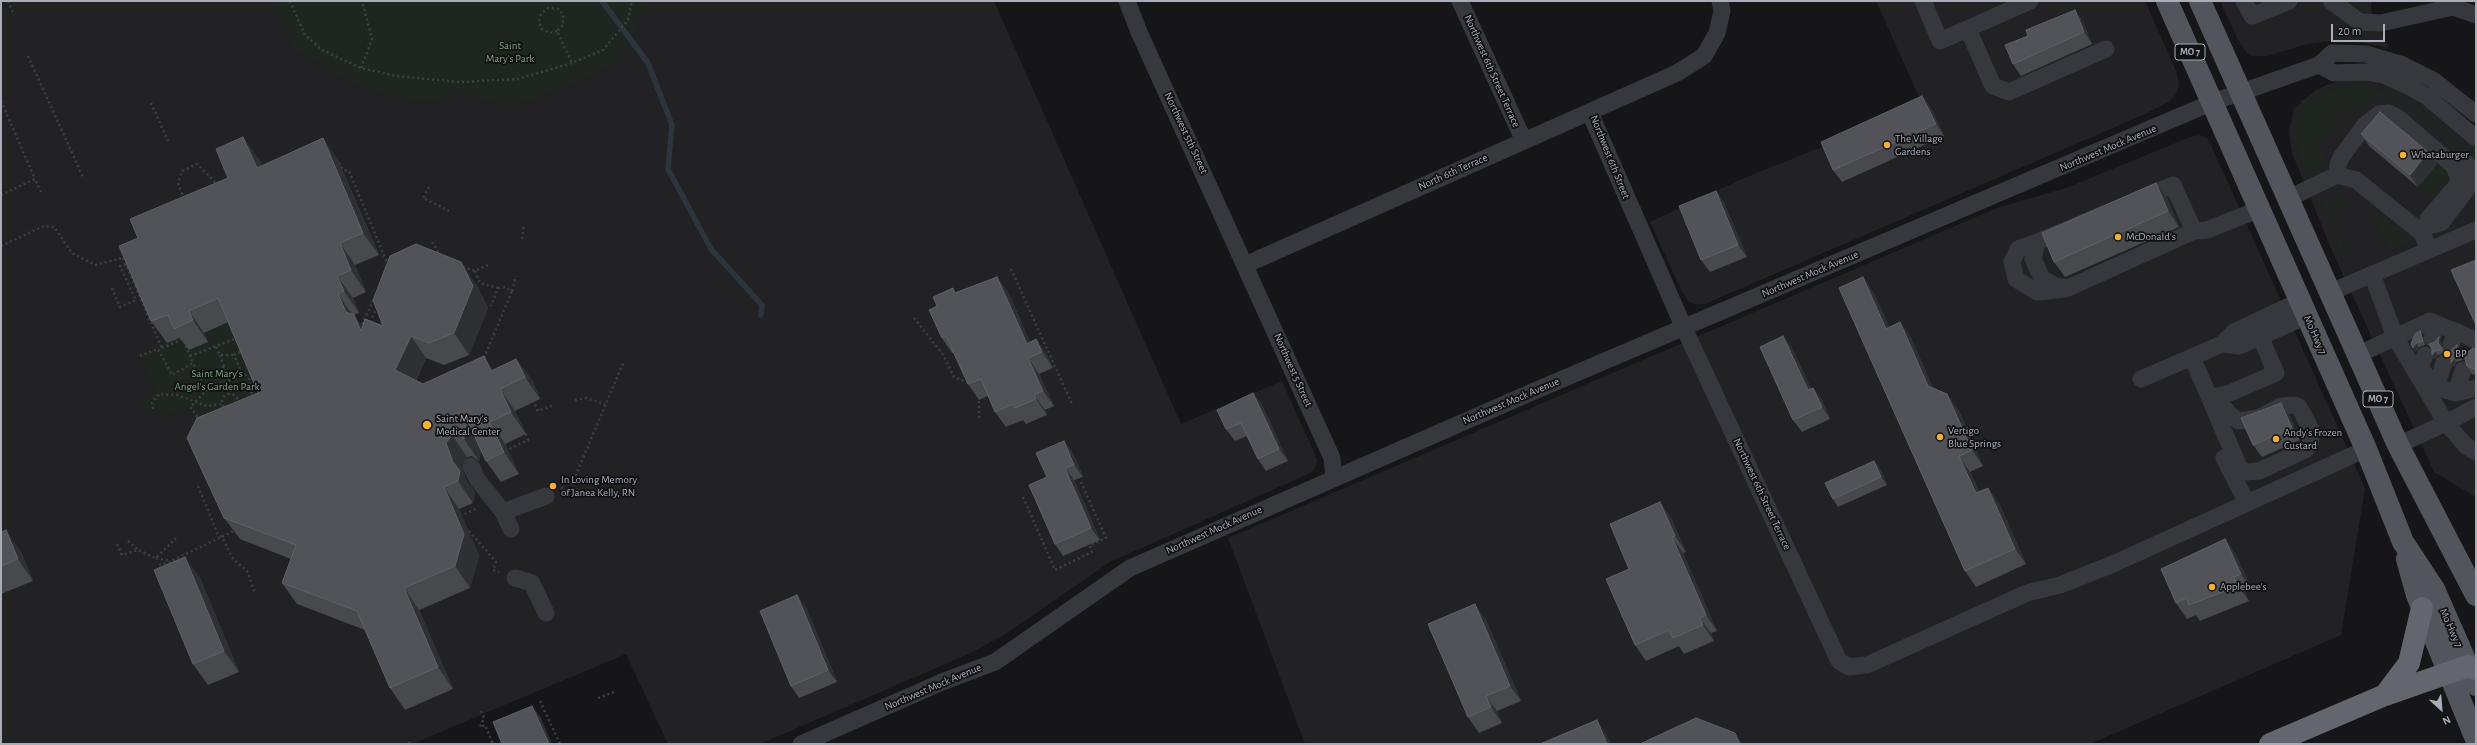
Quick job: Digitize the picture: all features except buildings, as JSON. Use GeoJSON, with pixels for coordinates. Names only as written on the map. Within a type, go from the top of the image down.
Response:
{"type":"FeatureCollection","features":[{"type":"Feature","properties":{"kind":"highway"},"geometry":{"type":"LineString","coordinates":[[2385,695],[2409,663],[2422,608]]}},
{"type":"Feature","properties":{"kind":"highway"},"geometry":{"type":"LineString","coordinates":[[2270,744],[2385,695],[2447,673],[2473,673]]}},
{"type":"Feature","properties":{"kind":"main road","name":"Mo Hwy 7"},"geometry":{"type":"LineString","coordinates":[[2167,1],[2366,449],[2403,542],[2434,589],[2473,673]]}},
{"type":"Feature","properties":{"kind":"main road","name":"MO 7"},"geometry":{"type":"LineString","coordinates":[[2200,1],[2239,91],[2359,354],[2398,445],[2476,595]]}},
{"type":"Feature","properties":{"kind":"main road","name":"MO 7"},"geometry":{"type":"LineString","coordinates":[[2403,542],[2422,608],[2447,673],[2476,739]]}},
{"type":"Feature","properties":{"kind":"street","name":"Northwest 5th Street"},"geometry":{"type":"LineString","coordinates":[[1128,1],[1139,32],[1245,265]]}},
{"type":"Feature","properties":{"kind":"street","name":"Northwest 6th Street Terrace"},"geometry":{"type":"LineString","coordinates":[[1460,1],[1524,141]]}},
{"type":"Feature","properties":{"kind":"street","name":"Northwest 6th Street"},"geometry":{"type":"LineString","coordinates":[[1684,328],[1590,113],[1677,73],[1704,56],[1717,33],[1722,11],[1720,1]]}},
{"type":"Feature","properties":{"kind":"street"},"geometry":{"type":"LineString","coordinates":[[1924,1],[1940,41],[2030,1]]}},
{"type":"Feature","properties":{"kind":"street"},"geometry":{"type":"LineString","coordinates":[[2244,1],[2252,16],[2289,1]]}},
{"type":"Feature","properties":{"kind":"street"},"geometry":{"type":"LineString","coordinates":[[2335,2],[2360,22],[2381,23],[2453,7],[2476,15]]}},
{"type":"Feature","properties":{"kind":"street"},"geometry":{"type":"LineString","coordinates":[[1968,28],[1993,86],[2009,92],[2106,49]]}},
{"type":"Feature","properties":{"kind":"street"},"geometry":{"type":"LineString","coordinates":[[2476,114],[2433,80],[2384,58],[2348,52],[2332,53],[2319,65],[2334,73],[2365,72],[2383,75],[2406,85],[2426,96],[2476,138]]}},
{"type":"Feature","properties":{"kind":"street","name":"Northwest Mock Avenue"},"geometry":{"type":"LineString","coordinates":[[801,744],[942,682],[995,662],[1130,568],[1334,478],[2239,91],[2319,65]]}},
{"type":"Feature","properties":{"kind":"street","name":"North 6th Terrace"},"geometry":{"type":"LineString","coordinates":[[1245,265],[1590,113]]}},
{"type":"Feature","properties":{"kind":"street"},"geometry":{"type":"LineString","coordinates":[[2337,175],[2338,164],[2342,156],[2364,126],[2384,113],[2397,117],[2454,166],[2458,182],[2428,219],[2425,230],[2429,249]]}},
{"type":"Feature","properties":{"kind":"street"},"geometry":{"type":"LineString","coordinates":[[2289,198],[2337,175],[2356,180],[2425,230]]}},
{"type":"Feature","properties":{"kind":"street"},"geometry":{"type":"LineString","coordinates":[[2194,231],[2173,184],[2037,242],[2011,248],[2012,262],[2016,278],[2037,292],[2068,288],[2194,231],[2207,230],[2260,209]]}},
{"type":"Feature","properties":{"kind":"street"},"geometry":{"type":"LineString","coordinates":[[2331,292],[2476,230]]}},
{"type":"Feature","properties":{"kind":"street"},"geometry":{"type":"LineString","coordinates":[[2037,242],[2033,259],[2042,278],[2055,286],[2068,288]]}},
{"type":"Feature","properties":{"kind":"street","name":"Northwest 5 Street"},"geometry":{"type":"LineString","coordinates":[[1245,265],[1332,458],[1334,478]]}},
{"type":"Feature","properties":{"kind":"street"},"geometry":{"type":"LineString","coordinates":[[2372,274],[2395,337],[2442,417],[2466,446],[2476,452]]}},
{"type":"Feature","properties":{"kind":"street"},"geometry":{"type":"LineString","coordinates":[[2222,344],[2239,346],[2260,336],[2304,308]]}},
{"type":"Feature","properties":{"kind":"street"},"geometry":{"type":"LineString","coordinates":[[2141,379],[2222,344],[2234,332],[2304,308]]}},
{"type":"Feature","properties":{"kind":"street"},"geometry":{"type":"LineString","coordinates":[[2359,354],[2430,321],[2434,331],[2473,344]]}},
{"type":"Feature","properties":{"kind":"street","name":"Northwest 6th Street Terrace"},"geometry":{"type":"LineString","coordinates":[[1684,328],[1839,661],[1849,667],[1867,665],[2027,593],[2060,585],[2247,503]]}},
{"type":"Feature","properties":{"kind":"street"},"geometry":{"type":"LineString","coordinates":[[2210,398],[2230,394],[2276,374],[2260,336]]}},
{"type":"Feature","properties":{"kind":"street"},"geometry":{"type":"LineString","coordinates":[[2192,356],[2237,465],[2243,471],[2259,471],[2305,450],[2312,440],[2312,431],[2306,417],[2299,407],[2294,405],[2281,406],[2258,418],[2238,421],[2225,408],[2210,398]]}},
{"type":"Feature","properties":{"kind":"street"},"geometry":{"type":"LineString","coordinates":[[2425,356],[2420,368],[2446,390],[2476,388]]}},
{"type":"Feature","properties":{"kind":"street"},"geometry":{"type":"LineString","coordinates":[[2442,417],[2446,390],[2444,363]]}},
{"type":"Feature","properties":{"kind":"street"},"geometry":{"type":"LineString","coordinates":[[2446,390],[2463,370]]}},
{"type":"Feature","properties":{"kind":"street"},"geometry":{"type":"LineString","coordinates":[[2210,398],[2206,418],[2235,483],[2247,503],[2366,449]]}},
{"type":"Feature","properties":{"kind":"street"},"geometry":{"type":"LineString","coordinates":[[2398,445],[2442,417],[2476,407]]}},
{"type":"Feature","properties":{"kind":"street"},"geometry":{"type":"LineString","coordinates":[[471,466],[477,479],[503,512],[512,529]]}},
{"type":"Feature","properties":{"kind":"street"},"geometry":{"type":"LineString","coordinates":[[503,512],[552,492]]}},
{"type":"Feature","properties":{"kind":"street"},"geometry":{"type":"LineString","coordinates":[[515,578],[532,582],[546,613]]}},
{"type":"Feature","properties":{"kind":"path"},"geometry":{"type":"LineString","coordinates":[[8,1],[14,15]]}},
{"type":"Feature","properties":{"kind":"path"},"geometry":{"type":"LineString","coordinates":[[290,1],[305,35],[322,50],[361,68],[396,76],[460,82],[518,79],[572,63],[610,44],[628,20],[632,1]]}},
{"type":"Feature","properties":{"kind":"path"},"geometry":{"type":"LineString","coordinates":[[361,68],[372,39],[362,1]]}},
{"type":"Feature","properties":{"kind":"path"},"geometry":{"type":"LineString","coordinates":[[548,8],[558,9],[563,14],[563,25],[557,32],[550,33],[542,28],[539,22],[541,14],[548,8]]}},
{"type":"Feature","properties":{"kind":"path"},"geometry":{"type":"LineString","coordinates":[[557,32],[572,63]]}},
{"type":"Feature","properties":{"kind":"path"},"geometry":{"type":"LineString","coordinates":[[28,56],[83,177]]}},
{"type":"Feature","properties":{"kind":"path"},"geometry":{"type":"LineString","coordinates":[[1,101],[41,192]]}},
{"type":"Feature","properties":{"kind":"path"},"geometry":{"type":"LineString","coordinates":[[151,104],[168,141]]}},
{"type":"Feature","properties":{"kind":"path"},"geometry":{"type":"LineString","coordinates":[[332,163],[338,160],[343,170],[349,171],[387,259],[388,268]]}},
{"type":"Feature","properties":{"kind":"path"},"geometry":{"type":"LineString","coordinates":[[185,202],[178,183],[182,171],[196,164],[215,182],[226,185]]}},
{"type":"Feature","properties":{"kind":"path"},"geometry":{"type":"LineString","coordinates":[[1,194],[35,179]]}},
{"type":"Feature","properties":{"kind":"path"},"geometry":{"type":"LineString","coordinates":[[429,187],[423,198],[449,211]]}},
{"type":"Feature","properties":{"kind":"path"},"geometry":{"type":"LineString","coordinates":[[522,239],[524,225]]}},
{"type":"Feature","properties":{"kind":"path"},"geometry":{"type":"LineString","coordinates":[[1,246],[44,226],[54,227],[72,253],[95,265],[129,256]]}},
{"type":"Feature","properties":{"kind":"path"},"geometry":{"type":"LineString","coordinates":[[432,242],[442,259]]}},
{"type":"Feature","properties":{"kind":"path"},"geometry":{"type":"LineString","coordinates":[[123,258],[162,348]]}},
{"type":"Feature","properties":{"kind":"path"},"geometry":{"type":"LineString","coordinates":[[462,266],[475,271],[490,264]]}},
{"type":"Feature","properties":{"kind":"path"},"geometry":{"type":"LineString","coordinates":[[112,288],[120,307],[136,300],[120,266],[126,266]]}},
{"type":"Feature","properties":{"kind":"path"},"geometry":{"type":"LineString","coordinates":[[1011,269],[1072,404]]}},
{"type":"Feature","properties":{"kind":"path"},"geometry":{"type":"LineString","coordinates":[[475,271],[480,283],[498,288],[504,287],[512,291]]}},
{"type":"Feature","properties":{"kind":"path"},"geometry":{"type":"LineString","coordinates":[[486,363],[483,357],[512,291],[516,276]]}},
{"type":"Feature","properties":{"kind":"path"},"geometry":{"type":"LineString","coordinates":[[491,306],[498,288]]}},
{"type":"Feature","properties":{"kind":"path"},"geometry":{"type":"LineString","coordinates":[[360,329],[376,295]]}},
{"type":"Feature","properties":{"kind":"path"},"geometry":{"type":"LineString","coordinates":[[370,322],[379,301]]}},
{"type":"Feature","properties":{"kind":"path"},"geometry":{"type":"LineString","coordinates":[[914,318],[942,353],[954,377],[963,379],[972,387]]}},
{"type":"Feature","properties":{"kind":"path"},"geometry":{"type":"LineString","coordinates":[[190,356],[239,337]]}},
{"type":"Feature","properties":{"kind":"path"},"geometry":{"type":"LineString","coordinates":[[140,356],[183,339],[201,379],[224,367]]}},
{"type":"Feature","properties":{"kind":"path"},"geometry":{"type":"LineString","coordinates":[[216,347],[230,380],[231,394]]}},
{"type":"Feature","properties":{"kind":"path"},"geometry":{"type":"LineString","coordinates":[[158,349],[172,375],[193,363]]}},
{"type":"Feature","properties":{"kind":"path"},"geometry":{"type":"LineString","coordinates":[[220,355],[234,355],[242,350],[245,358]]}},
{"type":"Feature","properties":{"kind":"path"},"geometry":{"type":"LineString","coordinates":[[234,355],[240,369],[250,380],[250,392],[263,399]]}},
{"type":"Feature","properties":{"kind":"path"},"geometry":{"type":"LineString","coordinates":[[552,492],[569,491],[624,361]]}},
{"type":"Feature","properties":{"kind":"path"},"geometry":{"type":"LineString","coordinates":[[204,426],[190,408],[192,404],[196,402],[207,390],[230,380],[231,375],[237,373],[240,369]]}},
{"type":"Feature","properties":{"kind":"path"},"geometry":{"type":"LineString","coordinates":[[153,409],[152,402],[159,394],[177,395],[209,407],[222,404]]}},
{"type":"Feature","properties":{"kind":"path"},"geometry":{"type":"LineString","coordinates":[[231,394],[236,397],[238,405],[232,410],[225,411],[222,404],[224,397],[231,394]]}},
{"type":"Feature","properties":{"kind":"path"},"geometry":{"type":"LineString","coordinates":[[532,398],[538,411],[554,405]]}},
{"type":"Feature","properties":{"kind":"path"},"geometry":{"type":"LineString","coordinates":[[575,400],[586,398],[606,404]]}},
{"type":"Feature","properties":{"kind":"path"},"geometry":{"type":"LineString","coordinates":[[979,400],[979,418]]}},
{"type":"Feature","properties":{"kind":"path"},"geometry":{"type":"LineString","coordinates":[[500,453],[528,440],[522,427]]}},
{"type":"Feature","properties":{"kind":"path"},"geometry":{"type":"LineString","coordinates":[[1023,497],[1055,570],[1092,552],[1090,545],[1106,538],[1080,480]]}},
{"type":"Feature","properties":{"kind":"path"},"geometry":{"type":"LineString","coordinates":[[198,486],[218,535],[222,537],[233,559],[247,571],[255,593]]}},
{"type":"Feature","properties":{"kind":"path"},"geometry":{"type":"LineString","coordinates":[[458,517],[486,505]]}},
{"type":"Feature","properties":{"kind":"path"},"geometry":{"type":"LineString","coordinates":[[159,565],[171,561],[236,530]]}},
{"type":"Feature","properties":{"kind":"path"},"geometry":{"type":"LineString","coordinates":[[468,531],[496,562],[493,570],[515,578]]}},
{"type":"Feature","properties":{"kind":"path"},"geometry":{"type":"LineString","coordinates":[[156,558],[176,538]]}},
{"type":"Feature","properties":{"kind":"path"},"geometry":{"type":"LineString","coordinates":[[128,541],[138,550],[156,558],[171,561]]}},
{"type":"Feature","properties":{"kind":"path"},"geometry":{"type":"LineString","coordinates":[[117,544],[122,555],[138,550]]}},
{"type":"Feature","properties":{"kind":"path"},"geometry":{"type":"LineString","coordinates":[[171,561],[174,567]]}},
{"type":"Feature","properties":{"kind":"path"},"geometry":{"type":"LineString","coordinates":[[598,698],[614,692]]}},
{"type":"Feature","properties":{"kind":"path"},"geometry":{"type":"LineString","coordinates":[[540,701],[560,744]]}},
{"type":"Feature","properties":{"kind":"path"},"geometry":{"type":"LineString","coordinates":[[481,711],[484,718],[480,727],[485,725],[493,744]]}},
{"type":"Feature","properties":{"kind":"shaded area","name":"Saint Mary's Medical Center"},"geometry":{"type":"Polygon","coordinates":[[[1,1],[994,1],[1181,424],[1282,381],[1318,461],[1313,471],[1306,475],[1110,562],[1007,633],[971,653],[760,744],[668,744],[626,654],[412,744],[1,744],[1,1]]]}},
{"type":"Feature","properties":{"kind":"shaded area"},"geometry":{"type":"Polygon","coordinates":[[[1876,1],[2145,1],[2176,71],[2179,85],[2176,94],[2169,102],[2143,115],[1705,304],[1694,304],[1688,301],[1681,290],[1650,222],[1742,179],[1923,106],[1876,1]]]}},
{"type":"Feature","properties":{"kind":"shaded area"},"geometry":{"type":"Polygon","coordinates":[[[2220,1],[2371,1],[2371,10],[2389,48],[2352,41],[2332,41],[2307,44],[2268,56],[2252,56],[2247,53],[2238,40],[2220,1]]]}},
{"type":"Feature","properties":{"kind":"shaded area"},"geometry":{"type":"Polygon","coordinates":[[[2349,80],[2381,84],[2398,90],[2431,110],[2476,148],[2476,497],[2434,472],[2333,253],[2292,153],[2289,130],[2294,109],[2316,90],[2332,83],[2349,80]]]}},
{"type":"Feature","properties":{"kind":"shaded area"},"geometry":{"type":"Polygon","coordinates":[[[2200,135],[2207,138],[2212,147],[2365,488],[2341,635],[2090,744],[1305,744],[1228,538],[1997,208],[2069,187],[2190,137],[2200,135]]]}},
{"type":"Feature","properties":{"kind":"green space","name":"Saint Mary's Park"},"geometry":{"type":"Polygon","coordinates":[[[273,1],[648,1],[646,15],[615,63],[568,86],[514,106],[460,95],[427,102],[404,99],[353,84],[294,48],[273,1]]]}},
{"type":"Feature","properties":{"kind":"green space"},"geometry":{"type":"Polygon","coordinates":[[[2358,79],[2387,86],[2419,102],[2476,148],[2476,150],[2419,104],[2401,94],[2377,85],[2360,82],[2339,84],[2317,92],[2303,104],[2300,102],[2326,85],[2358,79]]]}},
{"type":"Feature","properties":{"kind":"green space"},"geometry":{"type":"Polygon","coordinates":[[[2362,86],[2396,96],[2420,110],[2476,156],[2476,164],[2407,103],[2388,97],[2374,100],[2363,111],[2360,111],[2350,104],[2314,146],[2325,155],[2326,160],[2307,174],[2299,155],[2296,134],[2298,121],[2305,108],[2321,95],[2334,90],[2362,86]]]}},
{"type":"Feature","properties":{"kind":"green space"},"geometry":{"type":"Polygon","coordinates":[[[2413,138],[2453,176],[2436,202],[2418,187],[2437,164],[2410,142],[2413,138]]]}},
{"type":"Feature","properties":{"kind":"green space"},"geometry":{"type":"Polygon","coordinates":[[[2333,197],[2344,204],[2342,208],[2332,213],[2335,220],[2332,222],[2348,258],[2344,260],[2320,201],[2333,197]]]}},
{"type":"Feature","properties":{"kind":"green space"},"geometry":{"type":"Polygon","coordinates":[[[2373,209],[2409,238],[2408,242],[2393,251],[2389,250],[2371,210],[2373,209]]]}},
{"type":"Feature","properties":{"kind":"green space","name":"Saint Mary's Angel's Garden Park"},"geometry":{"type":"Polygon","coordinates":[[[233,320],[274,415],[204,442],[189,407],[160,419],[153,409],[150,411],[139,401],[157,393],[139,354],[183,337],[204,333],[233,320]]]}},
{"type":"Feature","properties":{"kind":"waterway"},"geometry":{"type":"LineString","coordinates":[[602,1],[648,63],[672,125],[668,169],[711,249],[762,305],[761,315]]}},
{"type":"Feature","properties":{"kind":"place","name":"The Village Gardens"},"geometry":{"type":"Point","coordinates":[1887,145]}},
{"type":"Feature","properties":{"kind":"place","name":"Whataburger"},"geometry":{"type":"Point","coordinates":[2403,155]}},
{"type":"Feature","properties":{"kind":"place","name":"McDonald's"},"geometry":{"type":"Point","coordinates":[2118,237]}},
{"type":"Feature","properties":{"kind":"place","name":"BP"},"geometry":{"type":"Point","coordinates":[2447,354]}},
{"type":"Feature","properties":{"kind":"place","name":"Saint Mary's Medical Center"},"geometry":{"type":"Point","coordinates":[427,425]}},
{"type":"Feature","properties":{"kind":"place","name":"Vertigo Blue Springs"},"geometry":{"type":"Point","coordinates":[1940,437]}},
{"type":"Feature","properties":{"kind":"place","name":"Andy's Frozen Custard"},"geometry":{"type":"Point","coordinates":[2276,439]}},
{"type":"Feature","properties":{"kind":"place","name":"In Loving Memory of Janea Kelly, RN"},"geometry":{"type":"Point","coordinates":[553,486]}},
{"type":"Feature","properties":{"kind":"place","name":"Applebee's"},"geometry":{"type":"Point","coordinates":[2212,587]}}]}
